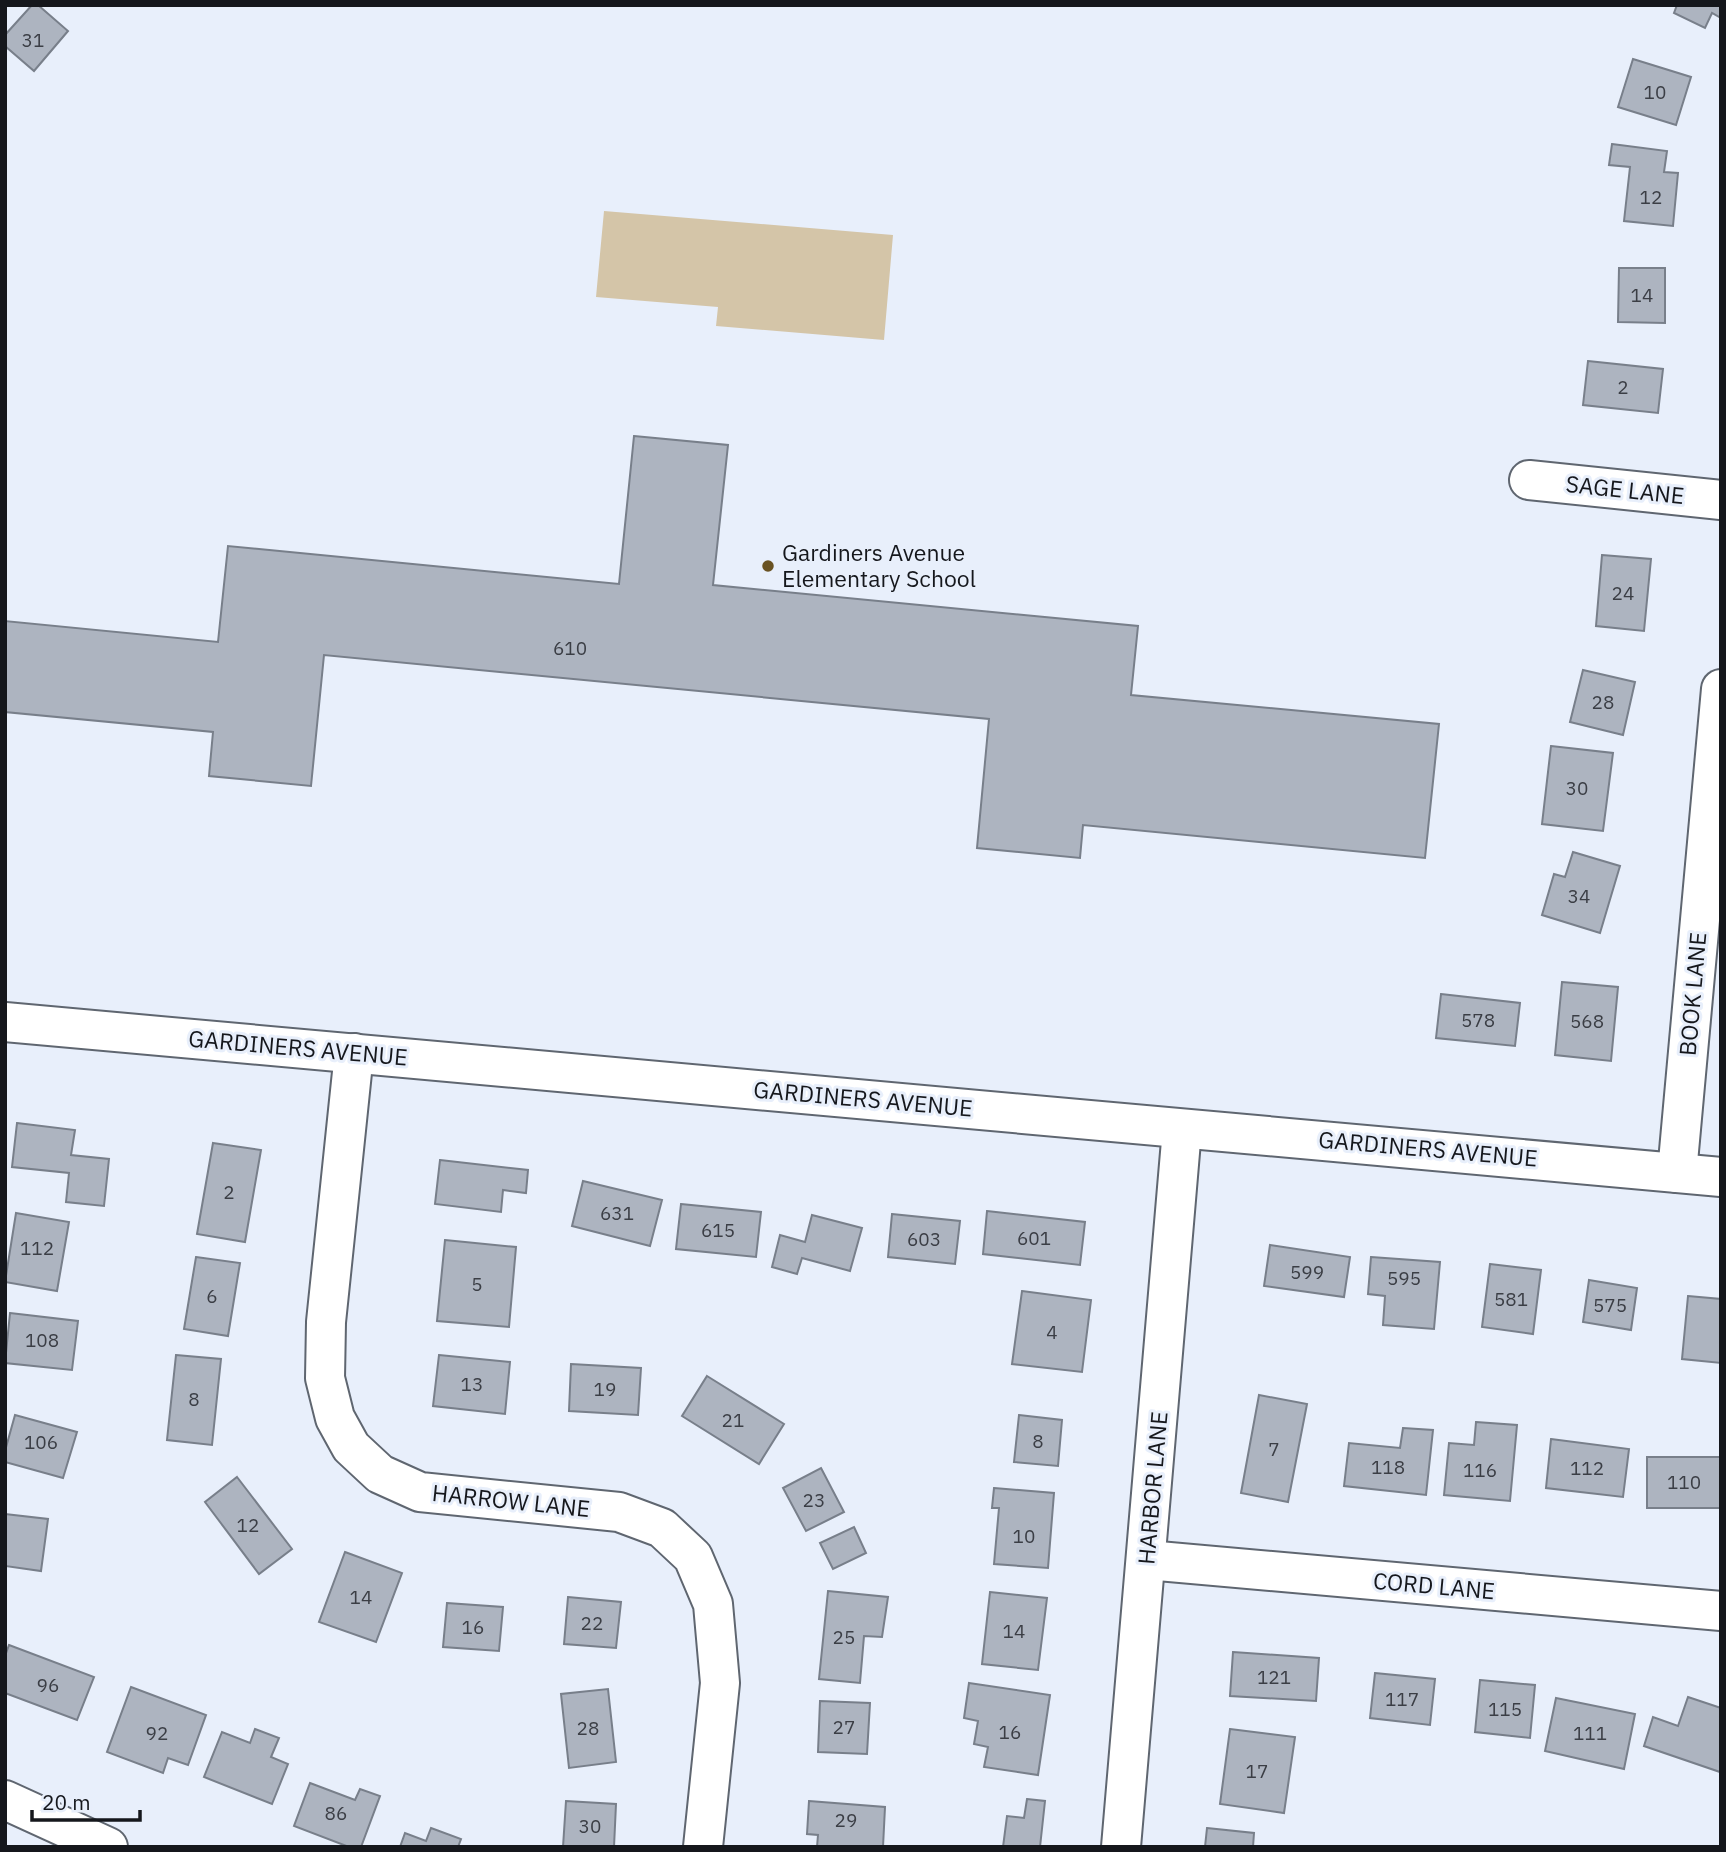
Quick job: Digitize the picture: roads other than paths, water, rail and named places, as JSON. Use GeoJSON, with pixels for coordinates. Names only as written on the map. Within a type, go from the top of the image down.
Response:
{"type":"FeatureCollection","features":[{"type":"Feature","properties":{"kind":"street","name":"SAGE LANE"},"geometry":{"type":"LineString","coordinates":[[1529,480],[1721,500]]}},
{"type":"Feature","properties":{"kind":"street","name":"BOOK LANE"},"geometry":{"type":"LineString","coordinates":[[1677,1173],[1721,689]]}},
{"type":"Feature","properties":{"kind":"street","name":"GARDINERS AVENUE"},"geometry":{"type":"LineString","coordinates":[[5,1022],[1721,1177]]}},
{"type":"Feature","properties":{"kind":"street","name":"HARROW LANE"},"geometry":{"type":"LineString","coordinates":[[354,1053],[326,1322],[325,1378],[335,1418],[351,1447],[380,1474],[419,1492],[619,1512],[662,1528],[693,1558],[713,1604],[720,1682],[703,1847]]}},
{"type":"Feature","properties":{"kind":"street","name":"HARBOR LANE"},"geometry":{"type":"LineString","coordinates":[[1121,1847],[1182,1129]]}},
{"type":"Feature","properties":{"kind":"street","name":"CORD LANE"},"geometry":{"type":"LineString","coordinates":[[1147,1560],[1721,1611]]}},
{"type":"Feature","properties":{"kind":"street"},"geometry":{"type":"LineString","coordinates":[[5,1800],[108,1847]]}},
{"type":"Feature","properties":{"kind":"place","name":"Gardiners Avenue Elementary School"},"geometry":{"type":"Point","coordinates":[768,566]}}]}
